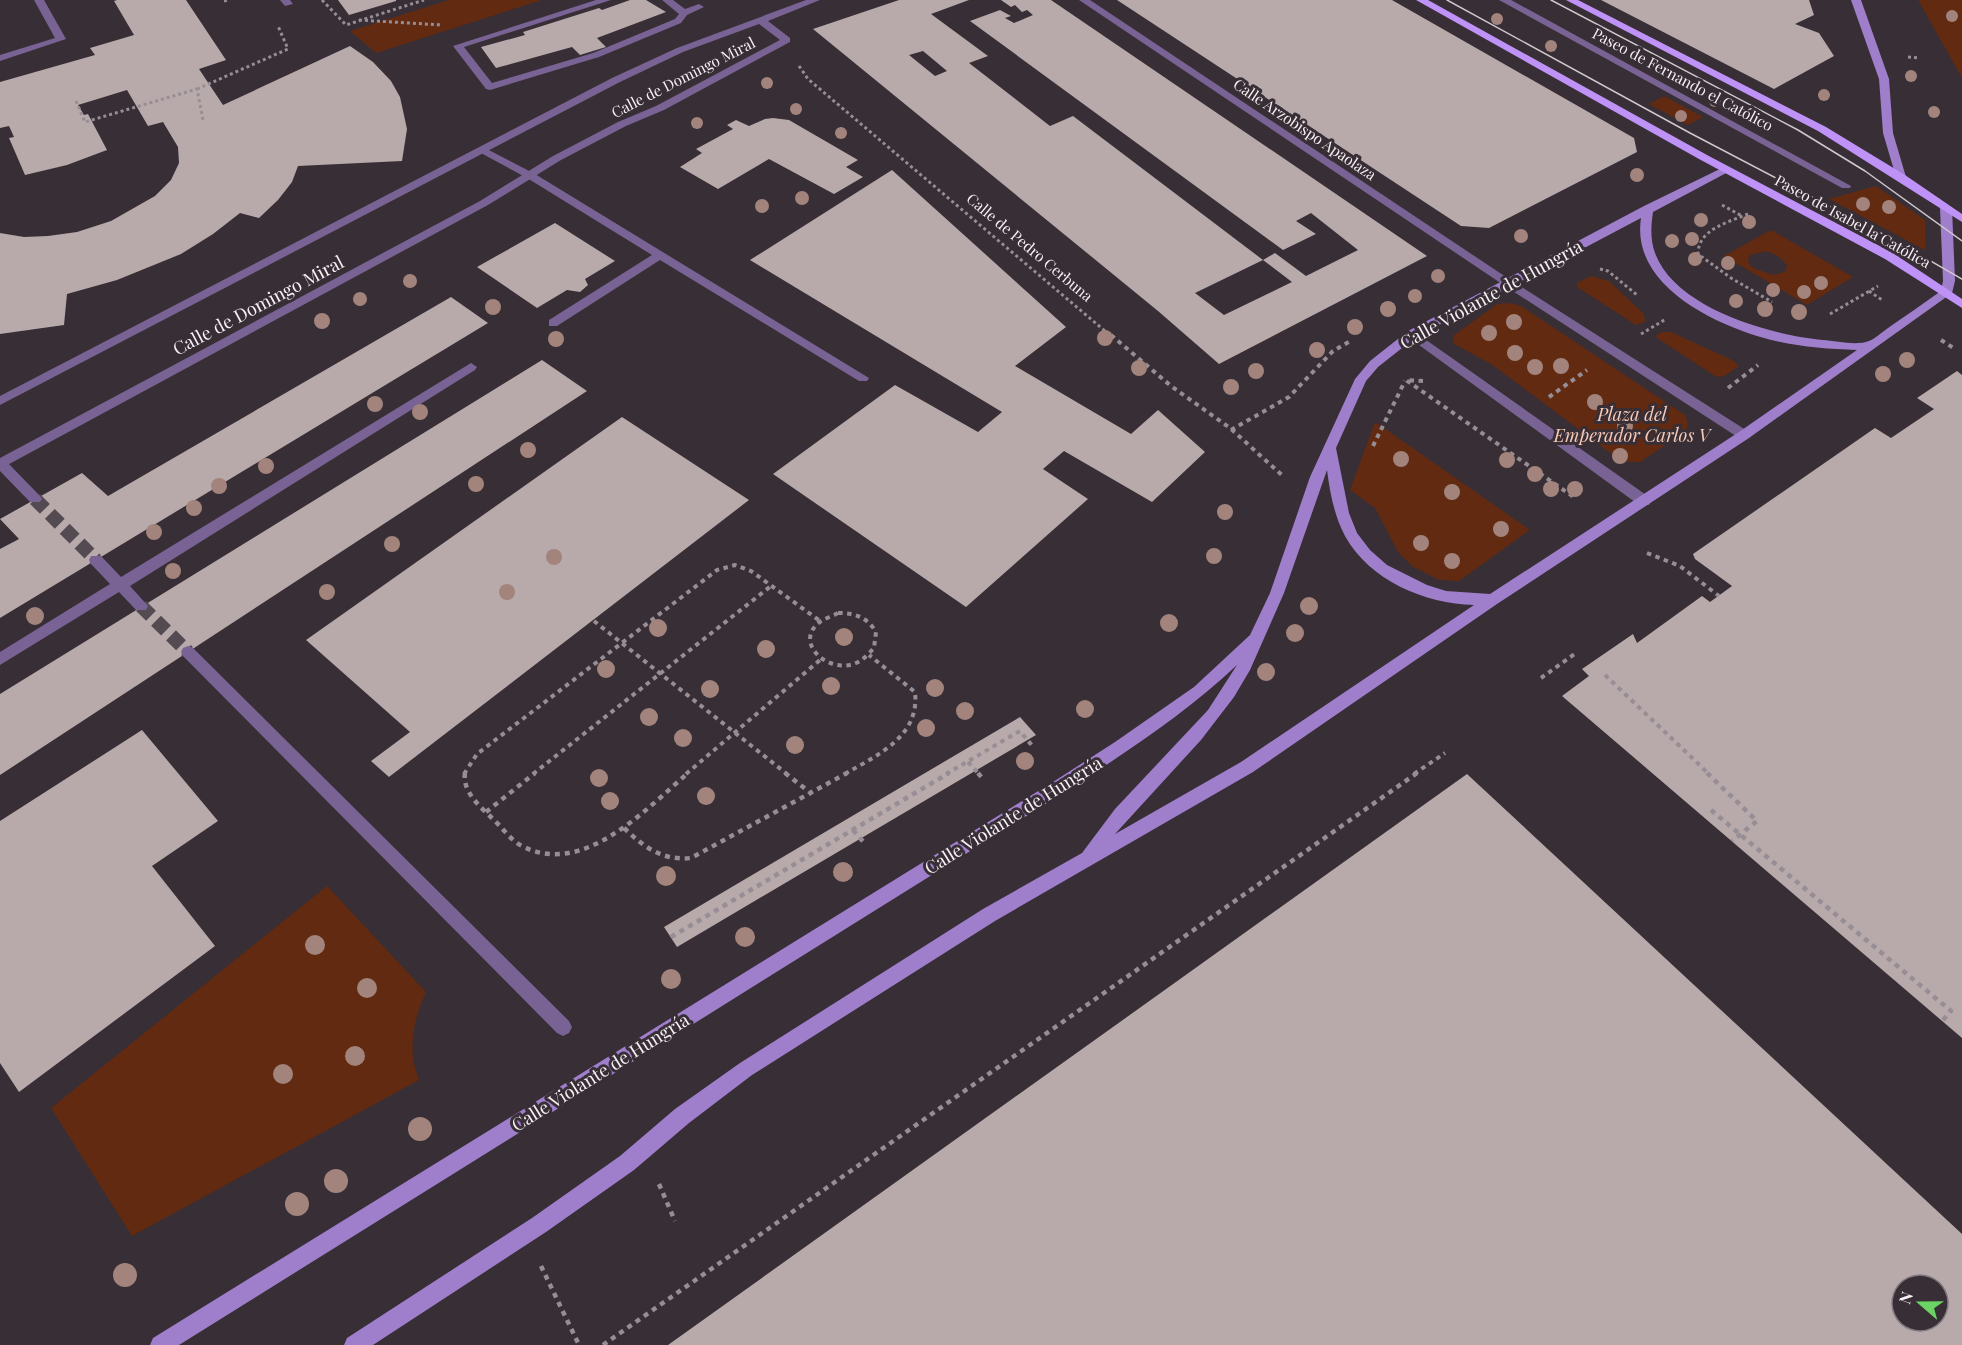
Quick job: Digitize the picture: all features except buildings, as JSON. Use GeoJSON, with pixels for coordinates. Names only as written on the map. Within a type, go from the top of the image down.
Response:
{"type":"FeatureCollection","features":[{"type":"Feature","properties":{"kind":"main road"},"geometry":{"type":"LineString","coordinates":[[1421,0],[1725,169]]}},
{"type":"Feature","properties":{"kind":"main road","name":"Paseo de Fernando el Católico"},"geometry":{"type":"LineString","coordinates":[[1571,0],[1797,116],[1901,177]]}},
{"type":"Feature","properties":{"kind":"main road"},"geometry":{"type":"LineString","coordinates":[[1856,0],[1884,79],[1888,134],[1901,177],[1962,219]]}},
{"type":"Feature","properties":{"kind":"main road","name":"Calle Violante de Hungría"},"geometry":{"type":"LineString","coordinates":[[160,1345],[1059,787],[1121,747],[1190,697],[1255,639],[1277,593],[1317,477],[1361,379],[1374,364],[1412,334],[1725,169]]}},
{"type":"Feature","properties":{"kind":"main road","name":"Paseo de Isabel la Católica"},"geometry":{"type":"LineString","coordinates":[[1725,169],[1890,256],[1962,304]]}},
{"type":"Feature","properties":{"kind":"main road"},"geometry":{"type":"LineString","coordinates":[[1648,208],[1643,230],[1647,251],[1665,278],[1694,302],[1729,320],[1764,333],[1830,345],[1870,346]]}},
{"type":"Feature","properties":{"kind":"main road"},"geometry":{"type":"LineString","coordinates":[[354,1345],[539,1225],[627,1163],[682,1116],[746,1069],[989,915],[1247,767],[1492,600],[1744,435],[1946,293],[1948,281],[1946,208]]}},
{"type":"Feature","properties":{"kind":"main road"},"geometry":{"type":"LineString","coordinates":[[1330,449],[1342,515],[1353,538],[1368,557],[1385,571],[1423,591],[1468,601],[1492,600]]}},
{"type":"Feature","properties":{"kind":"main road"},"geometry":{"type":"LineString","coordinates":[[1085,861],[1119,816],[1222,704],[1239,678],[1255,639]]}},
{"type":"Feature","properties":{"kind":"street"},"geometry":{"type":"LineString","coordinates":[[0,58],[61,39],[39,0]]}},
{"type":"Feature","properties":{"kind":"street"},"geometry":{"type":"LineString","coordinates":[[606,0],[458,46],[490,87],[596,55],[678,21],[684,13],[699,7]]}},
{"type":"Feature","properties":{"kind":"street"},"geometry":{"type":"LineString","coordinates":[[667,0],[684,13]]}},
{"type":"Feature","properties":{"kind":"street","name":"Calle de Domingo Miral"},"geometry":{"type":"LineString","coordinates":[[0,401],[680,50],[815,0]]}},
{"type":"Feature","properties":{"kind":"street","name":"Calle Arzobispo Apaolaza"},"geometry":{"type":"LineString","coordinates":[[1084,0],[1509,283]]}},
{"type":"Feature","properties":{"kind":"street","name":"Paseo de Fernando el Católico"},"geometry":{"type":"LineString","coordinates":[[1504,0],[1846,186]]}},
{"type":"Feature","properties":{"kind":"street","name":"Calle de Domingo Miral"},"geometry":{"type":"LineString","coordinates":[[0,464],[484,203],[566,153],[622,124],[660,108],[787,40],[759,19]]}},
{"type":"Feature","properties":{"kind":"street"},"geometry":{"type":"LineString","coordinates":[[483,150],[531,176],[863,378]]}},
{"type":"Feature","properties":{"kind":"street"},"geometry":{"type":"LineString","coordinates":[[553,323],[660,255]]}},
{"type":"Feature","properties":{"kind":"street"},"geometry":{"type":"LineString","coordinates":[[1509,283],[1744,435]]}},
{"type":"Feature","properties":{"kind":"street"},"geometry":{"type":"LineString","coordinates":[[1412,334],[1644,501]]}},
{"type":"Feature","properties":{"kind":"street"},"geometry":{"type":"LineString","coordinates":[[0,659],[471,367]]}},
{"type":"Feature","properties":{"kind":"street"},"geometry":{"type":"LineString","coordinates":[[0,464],[35,499]]}},
{"type":"Feature","properties":{"kind":"street"},"geometry":{"type":"LineString","coordinates":[[96,560],[141,606]]}},
{"type":"Feature","properties":{"kind":"street"},"geometry":{"type":"LineString","coordinates":[[188,652],[563,1027]]}},
{"type":"Feature","properties":{"kind":"path"},"geometry":{"type":"LineString","coordinates":[[322,0],[346,25],[424,0]]}},
{"type":"Feature","properties":{"kind":"path"},"geometry":{"type":"LineString","coordinates":[[76,101],[85,122],[197,89],[288,49],[276,20]]}},
{"type":"Feature","properties":{"kind":"path"},"geometry":{"type":"LineString","coordinates":[[359,20],[441,25]]}},
{"type":"Feature","properties":{"kind":"path","name":"Calle de Pedro Cerbuna"},"geometry":{"type":"LineString","coordinates":[[774,47],[804,70],[808,79],[1171,386],[1215,415],[1308,501]]}},
{"type":"Feature","properties":{"kind":"path"},"geometry":{"type":"LineString","coordinates":[[1906,57],[1919,58]]}},
{"type":"Feature","properties":{"kind":"path"},"geometry":{"type":"LineString","coordinates":[[197,89],[203,120]]}},
{"type":"Feature","properties":{"kind":"path"},"geometry":{"type":"LineString","coordinates":[[1717,202],[1742,217]]}},
{"type":"Feature","properties":{"kind":"path"},"geometry":{"type":"LineString","coordinates":[[1754,211],[1699,240],[1698,254],[1731,278],[1778,305]]}},
{"type":"Feature","properties":{"kind":"path"},"geometry":{"type":"LineString","coordinates":[[1599,268],[1608,271],[1642,299]]}},
{"type":"Feature","properties":{"kind":"path"},"geometry":{"type":"LineString","coordinates":[[1821,317],[1878,286]]}},
{"type":"Feature","properties":{"kind":"path"},"geometry":{"type":"LineString","coordinates":[[1869,291],[1882,300]]}},
{"type":"Feature","properties":{"kind":"path"},"geometry":{"type":"LineString","coordinates":[[1661,313],[1668,318]]}},
{"type":"Feature","properties":{"kind":"path"},"geometry":{"type":"LineString","coordinates":[[1637,337],[1674,314]]}},
{"type":"Feature","properties":{"kind":"path"},"geometry":{"type":"LineString","coordinates":[[1941,340],[1955,349]]}},
{"type":"Feature","properties":{"kind":"path"},"geometry":{"type":"LineString","coordinates":[[1720,388],[1731,387],[1759,366],[1751,361]]}},
{"type":"Feature","properties":{"kind":"path"},"geometry":{"type":"LineString","coordinates":[[1544,400],[1595,364]]}},
{"type":"Feature","properties":{"kind":"path"},"geometry":{"type":"LineString","coordinates":[[1406,380],[1425,381]]}},
{"type":"Feature","properties":{"kind":"path"},"geometry":{"type":"LineString","coordinates":[[1373,446],[1406,380]]}},
{"type":"Feature","properties":{"kind":"path"},"geometry":{"type":"LineString","coordinates":[[1406,380],[1575,498]]}},
{"type":"Feature","properties":{"kind":"path"},"geometry":{"type":"LineString","coordinates":[[1647,553],[1680,566],[1719,596]]}},
{"type":"Feature","properties":{"kind":"path"},"geometry":{"type":"LineString","coordinates":[[820,621],[742,567],[726,566],[704,578],[474,758],[464,775],[468,794],[518,843],[542,852],[574,852],[592,847],[624,828],[820,660]]}},
{"type":"Feature","properties":{"kind":"path"},"geometry":{"type":"LineString","coordinates":[[486,812],[771,586]]}},
{"type":"Feature","properties":{"kind":"path"},"geometry":{"type":"LineString","coordinates":[[838,613],[857,615],[872,625],[877,640],[869,655],[860,661],[839,666],[829,664],[820,660],[810,648],[811,634],[820,621],[838,613]]}},
{"type":"Feature","properties":{"kind":"path"},"geometry":{"type":"LineString","coordinates":[[594,621],[812,794]]}},
{"type":"Feature","properties":{"kind":"path"},"geometry":{"type":"LineString","coordinates":[[1541,678],[1576,653]]}},
{"type":"Feature","properties":{"kind":"path"},"geometry":{"type":"LineString","coordinates":[[624,828],[653,854],[670,860],[682,860],[715,847],[812,794],[894,745],[909,726],[916,701],[915,692],[869,655]]}},
{"type":"Feature","properties":{"kind":"path"},"geometry":{"type":"LineString","coordinates":[[1605,675],[1757,821],[1732,842]]}},
{"type":"Feature","properties":{"kind":"path"},"geometry":{"type":"LineString","coordinates":[[671,938],[1020,731],[1034,748]]}},
{"type":"Feature","properties":{"kind":"path"},"geometry":{"type":"LineString","coordinates":[[603,1345],[1445,753]]}},
{"type":"Feature","properties":{"kind":"path"},"geometry":{"type":"LineString","coordinates":[[968,762],[983,779]]}},
{"type":"Feature","properties":{"kind":"path"},"geometry":{"type":"LineString","coordinates":[[1711,810],[1950,1011],[1942,1021]]}},
{"type":"Feature","properties":{"kind":"path"},"geometry":{"type":"LineString","coordinates":[[853,830],[866,845]]}},
{"type":"Feature","properties":{"kind":"path"},"geometry":{"type":"LineString","coordinates":[[658,1183],[675,1221]]}},
{"type":"Feature","properties":{"kind":"path"},"geometry":{"type":"LineString","coordinates":[[539,1225],[536,1249],[544,1273],[579,1345]]}},
{"type":"Feature","properties":{"kind":"green space"},"geometry":{"type":"Polygon","coordinates":[[[449,0],[542,0],[376,53],[350,31],[449,0]]]}},
{"type":"Feature","properties":{"kind":"green space"},"geometry":{"type":"Polygon","coordinates":[[[1918,0],[1962,0],[1962,78],[1918,0]]]}},
{"type":"Feature","properties":{"kind":"green space"},"geometry":{"type":"Polygon","coordinates":[[[1664,96],[1703,117],[1688,125],[1649,104],[1664,96]]]}},
{"type":"Feature","properties":{"kind":"green space"},"geometry":{"type":"Polygon","coordinates":[[[1876,186],[1925,220],[1925,250],[1829,199],[1876,186]]]}},
{"type":"Feature","properties":{"kind":"green space"},"geometry":{"type":"Polygon","coordinates":[[[1771,230],[1853,277],[1807,305],[1724,256],[1771,230]],[[1766,251],[1750,255],[1748,260],[1751,267],[1773,275],[1785,272],[1787,265],[1778,256],[1766,251]]]}},
{"type":"Feature","properties":{"kind":"green space"},"geometry":{"type":"Polygon","coordinates":[[[1591,276],[1609,281],[1644,314],[1645,322],[1636,325],[1577,287],[1577,283],[1591,276]]]}},
{"type":"Feature","properties":{"kind":"green space","name":"Plaza del Emperador Carlos V"},"geometry":{"type":"Polygon","coordinates":[[[1509,303],[1521,306],[1685,415],[1688,424],[1686,431],[1640,462],[1629,462],[1617,458],[1491,364],[1454,344],[1453,336],[1497,304],[1509,303]]]}},
{"type":"Feature","properties":{"kind":"green space"},"geometry":{"type":"Polygon","coordinates":[[[1661,332],[1671,332],[1732,360],[1739,366],[1723,377],[1715,376],[1657,338],[1656,336],[1661,332]]]}},
{"type":"Feature","properties":{"kind":"green space"},"geometry":{"type":"Polygon","coordinates":[[[1375,422],[1530,530],[1459,581],[1439,580],[1412,566],[1398,552],[1375,508],[1350,490],[1375,422]]]}},
{"type":"Feature","properties":{"kind":"green space"},"geometry":{"type":"Polygon","coordinates":[[[327,886],[426,992],[413,1036],[413,1058],[419,1080],[132,1236],[51,1108],[327,886]]]}},
{"type":"Feature","properties":{"kind":"tunnel"},"geometry":{"type":"LineString","coordinates":[[35,499],[96,560]]}},
{"type":"Feature","properties":{"kind":"tunnel"},"geometry":{"type":"LineString","coordinates":[[141,606],[188,652]]}},
{"type":"Feature","properties":{"kind":"tram line"},"geometry":{"type":"LineString","coordinates":[[1447,0],[1690,133],[1896,241],[1962,279]]}},
{"type":"Feature","properties":{"kind":"tram line"},"geometry":{"type":"LineString","coordinates":[[1551,0],[1798,130],[1865,171],[1962,241]]}}]}
